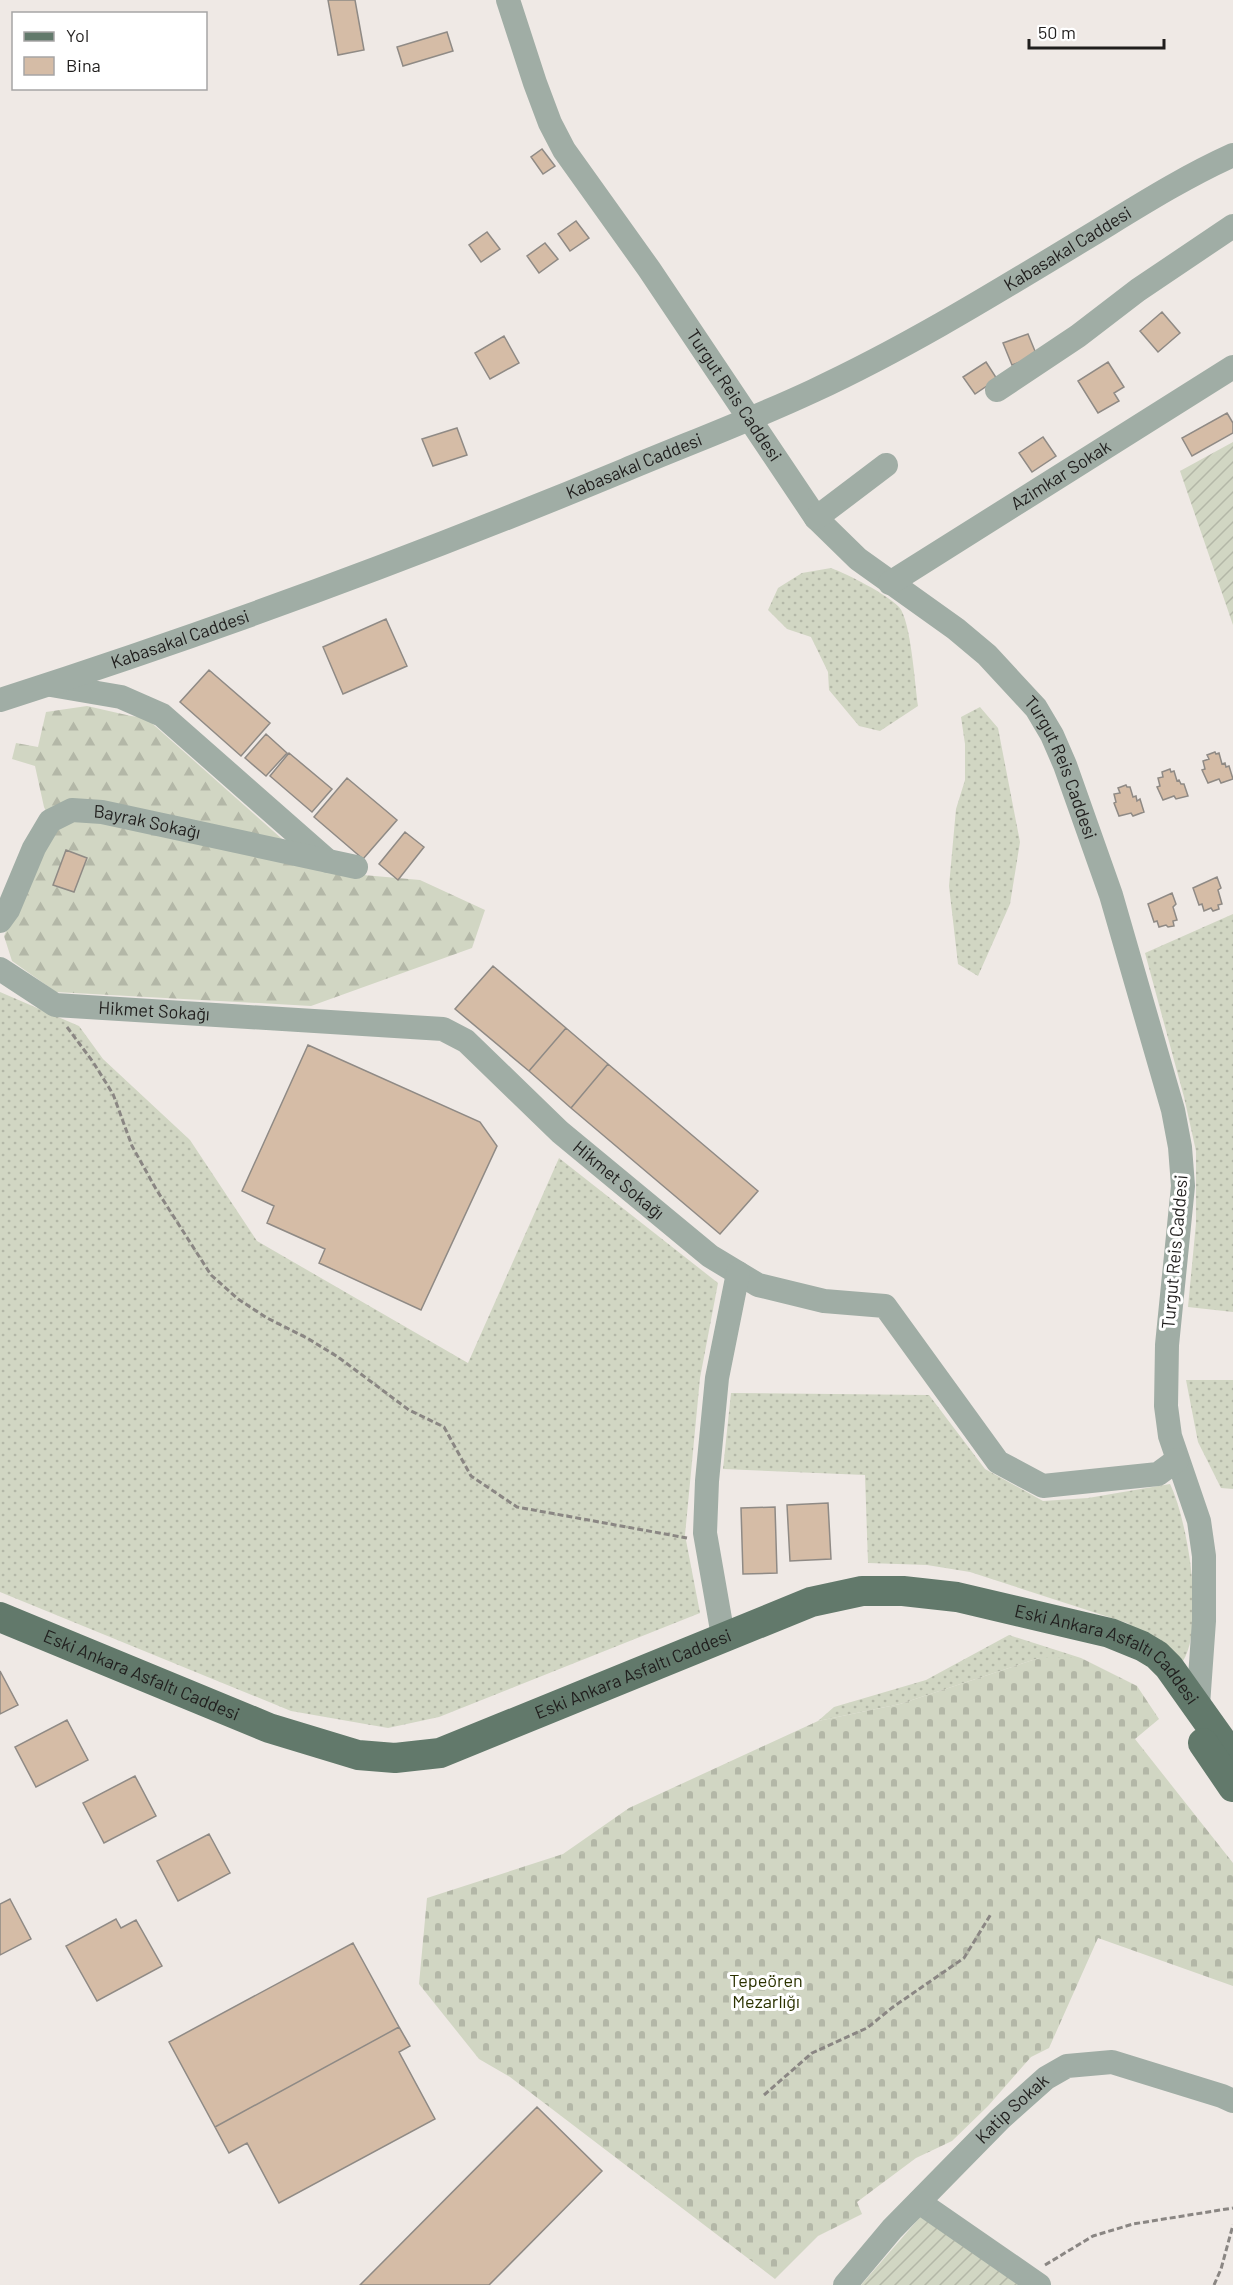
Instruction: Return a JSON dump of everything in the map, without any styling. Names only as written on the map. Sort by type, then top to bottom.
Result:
[{"type":"main road","name":"Eski Ankara Asfaltı Caddesi","points":[[0,1617],[269,1728],[358,1755],[395,1758],[440,1753],[811,1602],[862,1591],[903,1591],[957,1597],[1110,1633],[1142,1646],[1157,1655],[1169,1667],[1233,1757]]},
{"type":"main road","points":[[1012,1610],[1117,1653],[1138,1666],[1172,1699],[1233,1787]]},
{"type":"street","name":"Turgut Reis Caddesi","points":[[510,1],[535,83],[550,123],[564,150],[643,260],[816,518],[858,559],[957,629],[987,655],[1036,708],[1052,735],[1065,765],[1111,896],[1173,1110],[1180,1147],[1183,1186],[1181,1219],[1165,1378],[1170,1436],[1199,1521],[1204,1556],[1204,1622],[1198,1705]]},
{"type":"street","name":"Kabasakal Caddesi","points":[[0,700],[139,654],[380,568],[515,515],[811,392],[947,322],[1156,196],[1233,155]]},
{"type":"street","points":[[997,390],[1078,336],[1138,290],[1233,226]]},
{"type":"street","name":"Azimkar Sokak","points":[[890,583],[1233,367]]},
{"type":"street","points":[[816,518],[886,465]]},
{"type":"street","points":[[48,684],[121,697],[162,715],[328,861]]},
{"type":"street","name":"Bayrak Sokağı","points":[[0,921],[8,910],[34,848],[50,820],[72,810],[102,812],[356,867]]},
{"type":"street","name":"Hikmet Sokağı","points":[[0,969],[55,1005],[443,1029],[466,1041],[560,1132],[710,1256],[758,1285],[824,1301],[885,1306],[998,1462],[1043,1486],[1158,1474],[1177,1460]]},
{"type":"street","points":[[723,1636],[705,1533],[707,1481],[717,1378],[738,1273]]},
{"type":"street","name":"Katip Sokak","points":[[845,2285],[892,2229],[1000,2119],[1046,2078],[1067,2066],[1112,2062],[1233,2101]]},
{"type":"street","points":[[919,2202],[1032,2281]]},
{"type":"path","points":[[48,1000],[113,1094],[132,1146],[156,1189],[211,1275],[238,1299],[267,1318],[338,1357],[409,1410],[444,1426],[471,1476],[517,1507],[706,1541]]},
{"type":"path","points":[[764,2095],[812,2053],[867,2028],[893,2007],[964,1958],[991,1914]]},
{"type":"path","points":[[1032,2281],[1094,2236],[1133,2224],[1233,2208]]},
{"type":"path","points":[[1214,2285],[1221,2269],[1233,2225]]},
{"type":"green space","points":[[1233,442],[1233,625],[1180,471]]},
{"type":"green space","points":[[831,568],[866,585],[893,602],[899,607],[907,625],[918,706],[880,731],[859,726],[829,690],[828,672],[811,637],[787,629],[768,610],[778,588],[802,573]]},
{"type":"green space","points":[[87,706],[146,718],[318,871],[420,880],[485,910],[472,948],[311,1006],[56,992],[12,961],[4,936],[54,828],[44,807],[35,766],[12,759],[16,743],[38,747],[46,712]]},
{"type":"green space","points":[[980,707],[998,728],[1020,842],[1010,904],[978,976],[958,964],[949,886],[956,809],[965,780],[965,744],[961,717]]},
{"type":"green space","points":[[1233,914],[1233,1312],[1188,1307],[1196,1223],[1196,1151],[1184,1097],[1145,953]]},
{"type":"green space","points":[[0,992],[79,1026],[103,1059],[190,1140],[257,1241],[468,1363],[559,1158],[718,1283],[700,1378],[685,1535],[700,1613],[439,1717],[388,1728],[291,1711],[0,1592]]},
{"type":"green space","points":[[1186,1380],[1233,1380],[1233,1489],[1221,1488],[1198,1442]]},
{"type":"green space","points":[[731,1393],[929,1395],[985,1469],[1043,1501],[1088,1498],[1170,1484],[1183,1522],[1192,1573],[1193,1624],[1183,1661],[1127,1623],[970,1572],[927,1565],[868,1563],[865,1475],[723,1469]]},
{"type":"green space","points":[[1009,1635],[1081,1658],[1039,1658],[900,1704],[818,1721],[834,1707],[926,1680]]},
{"type":"green space","name":"Tepeören Mezarlığı","points":[[1039,1658],[1081,1658],[1137,1686],[1159,1719],[1135,1739],[1233,1863],[1233,1986],[1098,1938],[1049,2048],[1031,2057],[988,2106],[952,2141],[916,2158],[857,2202],[862,2214],[818,2236],[775,2279],[510,2077],[479,2059],[419,1984],[427,1898],[563,1854],[629,1808],[818,1721],[900,1704]]},
{"type":"green space","points":[[922,2215],[1021,2285],[861,2285]]},
{"type":"building","points":[[328,0],[355,0],[364,50],[338,55]]},
{"type":"building","points":[[447,32],[453,51],[403,66],[397,47]]},
{"type":"building","points":[[542,149],[555,166],[543,174],[531,157]]},
{"type":"building","points":[[576,221],[589,238],[570,251],[558,234]]},
{"type":"building","points":[[487,232],[500,249],[481,262],[469,245]]},
{"type":"building","points":[[545,243],[558,259],[539,273],[527,256]]},
{"type":"building","points":[[1162,312],[1180,333],[1158,352],[1140,331]]},
{"type":"building","points":[[1028,334],[1037,356],[1012,365],[1003,343]]},
{"type":"building","points":[[504,336],[519,363],[490,379],[475,353]]},
{"type":"building","points":[[986,362],[997,379],[975,394],[963,377]]},
{"type":"building","points":[[1108,362],[1124,387],[1114,393],[1119,401],[1098,413],[1078,381]]},
{"type":"building","points":[[1227,413],[1233,423],[1233,433],[1192,456],[1182,438]]},
{"type":"building","points":[[457,428],[467,455],[433,466],[422,439]]},
{"type":"building","points":[[1043,437],[1056,456],[1032,472],[1019,453]]},
{"type":"building","points":[[386,619],[407,666],[343,694],[323,647]]},
{"type":"building","points":[[209,670],[270,723],[241,756],[180,702]]},
{"type":"building","points":[[266,734],[287,753],[266,776],[245,758]]},
{"type":"building","points":[[289,753],[332,789],[312,812],[270,776]]},
{"type":"building","points":[[1219,753],[1222,764],[1229,766],[1233,779],[1221,783],[1219,779],[1208,783],[1202,770],[1205,769],[1203,761],[1209,759],[1207,755]]},
{"type":"building","points":[[1170,769],[1171,772],[1174,771],[1177,781],[1184,784],[1188,796],[1176,799],[1174,796],[1163,800],[1157,787],[1160,786],[1158,778],[1163,777],[1162,772]]},
{"type":"building","points":[[347,778],[397,820],[363,859],[314,817]]},
{"type":"building","points":[[1126,785],[1130,787],[1137,801],[1140,799],[1144,812],[1133,816],[1131,813],[1119,816],[1114,803],[1116,802],[1114,794],[1120,793],[1118,788]]},
{"type":"building","points":[[405,832],[424,847],[398,880],[379,864]]},
{"type":"building","points":[[66,850],[87,858],[74,892],[53,885]]},
{"type":"building","points":[[1217,877],[1221,888],[1218,890],[1222,904],[1218,905],[1219,909],[1213,911],[1211,908],[1204,911],[1202,904],[1199,905],[1193,888]]},
{"type":"building","points":[[1172,893],[1176,904],[1173,907],[1177,920],[1173,921],[1174,926],[1159,927],[1157,921],[1154,922],[1148,904]]},
{"type":"building","points":[[493,966],[566,1028],[529,1071],[455,1009]]},
{"type":"building","points":[[566,1028],[608,1064],[571,1108],[529,1071]]},
{"type":"building","points":[[308,1045],[480,1122],[497,1146],[421,1310],[319,1263],[325,1249],[267,1223],[274,1206],[242,1191]]},
{"type":"building","points":[[608,1064],[758,1191],[720,1234],[571,1108]]},
{"type":"building","points":[[828,1503],[831,1559],[790,1561],[787,1505]]},
{"type":"building","points":[[775,1507],[777,1573],[743,1574],[741,1508]]},
{"type":"building","points":[[0,1671],[18,1705],[0,1714]]},
{"type":"building","points":[[67,1720],[88,1760],[36,1787],[15,1747]]},
{"type":"building","points":[[135,1776],[156,1816],[104,1843],[83,1803]]},
{"type":"building","points":[[209,1834],[230,1873],[178,1901],[157,1861]]},
{"type":"building","points":[[10,1899],[31,1939],[0,1955],[0,1904]]},
{"type":"building","points":[[116,1919],[121,1928],[136,1920],[162,1966],[97,2001],[66,1946]]},
{"type":"building","points":[[353,1943],[399,2027],[215,2127],[169,2042]]},
{"type":"building","points":[[399,2027],[410,2046],[399,2052],[435,2119],[279,2203],[247,2143],[229,2153],[215,2127]]},
{"type":"building","points":[[537,2107],[602,2171],[489,2285],[360,2285]]}]
